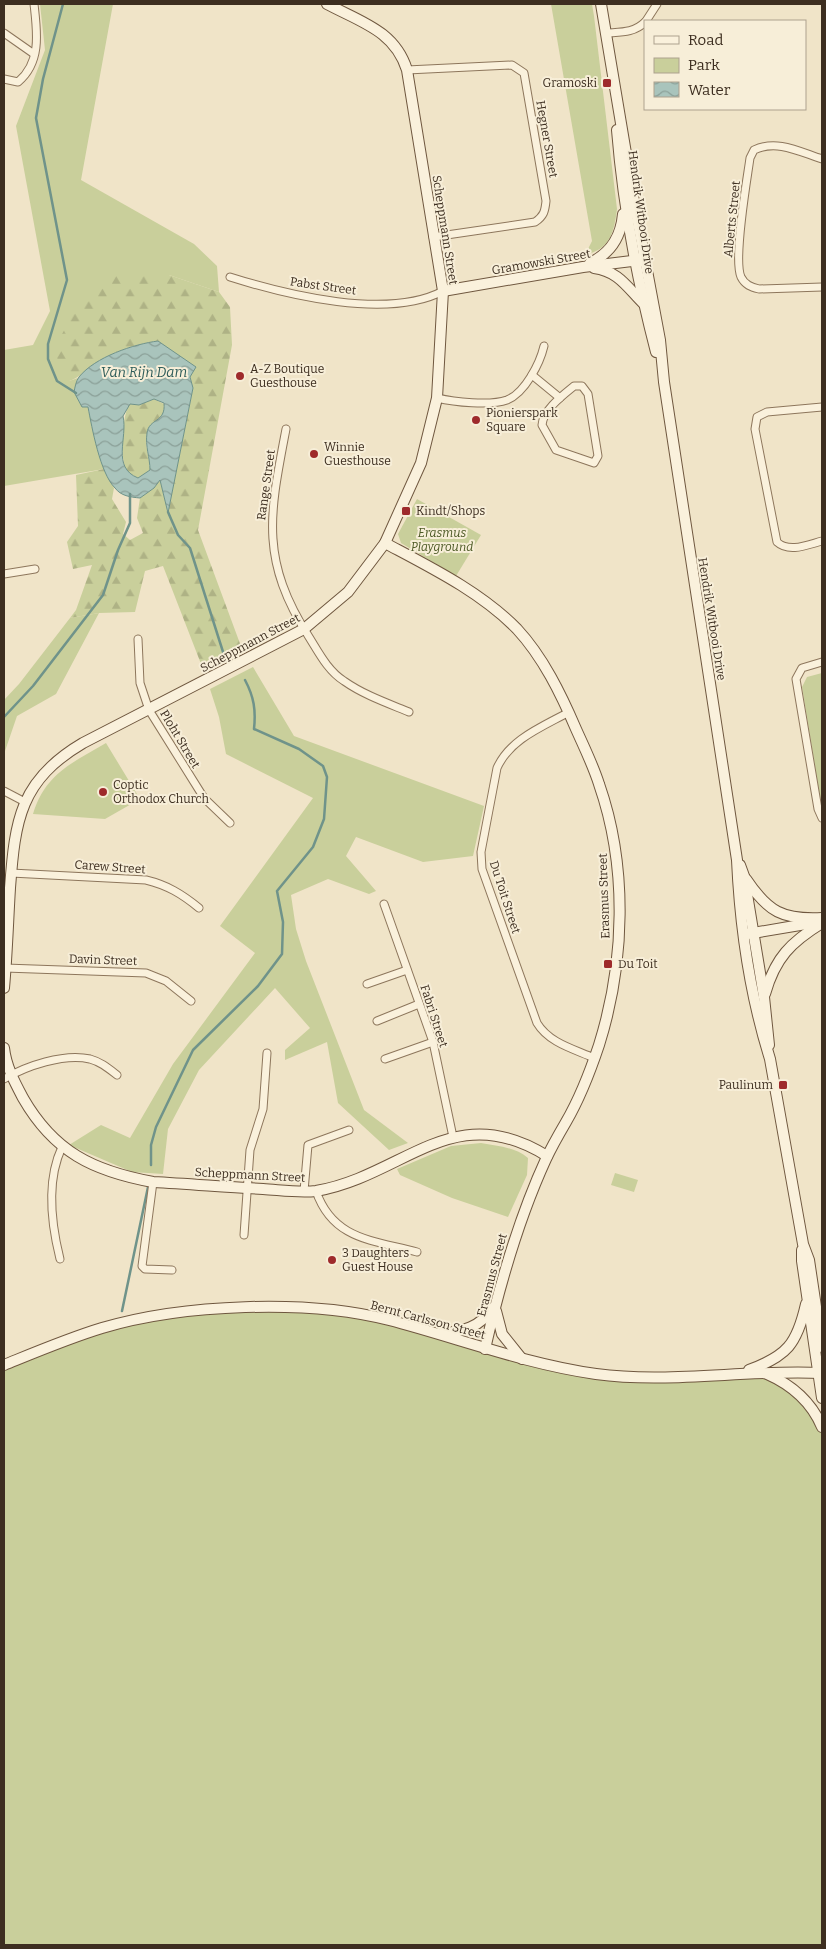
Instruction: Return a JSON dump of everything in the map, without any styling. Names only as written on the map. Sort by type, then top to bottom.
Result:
[{"type":"street","points":[[4,79],[18,82],[27,74],[38,43],[34,4]]},
{"type":"street","name":"Scheppmann Street","points":[[4,988],[13,840],[25,802],[44,772],[61,756],[304,629],[348,592],[384,543],[419,469],[437,398],[443,291],[407,70],[403,58],[391,39],[327,4]]},
{"type":"street","name":"Hendrik Witbooi Drive","points":[[601,4],[614,73],[644,304],[664,382]]},
{"type":"street","points":[[646,20],[657,4]]},
{"type":"street","points":[[607,33],[626,32],[638,28],[644,23]]},
{"type":"street","points":[[4,33],[34,54]]},
{"type":"street","name":"Hegner Street","points":[[407,70],[512,65],[521,69],[524,73],[546,201],[545,211],[541,218],[535,222],[433,236]]},
{"type":"street","name":"Hendrik Witbooi Drive","points":[[614,73],[624,201],[660,340],[664,382],[762,1032],[770,1059],[803,1244],[809,1260],[822,1347]]},
{"type":"street","name":"Alberts Street","points":[[822,159],[778,145],[769,145],[754,150],[750,158],[743,203],[738,264],[740,275],[750,287],[759,289],[822,287]]},
{"type":"street","points":[[583,267],[601,258],[616,241],[620,231],[624,201]]},
{"type":"street","name":"Gramowski Street","points":[[443,291],[583,267],[639,260]]},
{"type":"street","points":[[583,267],[612,272],[644,304]]},
{"type":"street","name":"Pabst Street","points":[[230,277],[278,290],[350,303],[391,302],[430,297],[443,291]]},
{"type":"street","points":[[437,398],[461,402],[507,400],[532,375],[541,359],[544,346]]},
{"type":"street","points":[[532,375],[560,398]]},
{"type":"street","points":[[574,386],[582,386],[586,390],[598,456],[594,463],[559,452],[552,445],[542,422],[560,398],[574,386]]},
{"type":"street","points":[[822,407],[767,412],[757,417],[754,429],[777,542],[783,547],[792,548],[822,541]]},
{"type":"street","name":"Range Street","points":[[286,429],[272,507],[272,545],[280,578],[304,629],[323,660],[343,681],[409,712]]},
{"type":"street","name":"Erasmus Street","points":[[384,543],[478,597],[517,629],[542,663],[569,712],[600,785],[616,856],[619,897],[618,948],[608,1010],[594,1058],[574,1106],[547,1156],[520,1219],[495,1306],[485,1349]]},
{"type":"street","points":[[4,574],[35,569]]},
{"type":"street","name":"Ploht Street","points":[[138,639],[140,683],[149,710],[204,798],[230,823]]},
{"type":"street","points":[[822,662],[802,668],[796,679],[818,809],[822,818]]},
{"type":"street","name":"Du Toit Street","points":[[569,712],[513,744],[501,759],[497,768],[480,860],[541,1030],[556,1041],[594,1058]]},
{"type":"street","points":[[4,791],[25,802]]},
{"type":"street","name":"Hendrik Witbooi Drive","points":[[736,860],[744,876],[748,934],[764,997],[769,1032],[770,1059]]},
{"type":"street","name":"Carew Street","points":[[11,873],[146,880],[163,884],[179,892],[200,908]]},
{"type":"street","points":[[744,876],[759,897],[775,912],[790,918],[822,921]]},
{"type":"street","name":"Fabri Street","points":[[384,904],[432,1042],[453,1137]]},
{"type":"street","points":[[748,934],[822,921]]},
{"type":"street","points":[[764,997],[773,970],[783,954],[794,942],[822,921]]},
{"type":"street","name":"Davin Street","points":[[5,968],[146,972],[166,981],[191,1001]]},
{"type":"street","points":[[367,984],[407,970]]},
{"type":"street","points":[[377,1021],[419,1004]]},
{"type":"street","points":[[385,1059],[432,1042]]},
{"type":"street","name":"Scheppmann Street","points":[[4,1048],[7,1077],[46,1132],[62,1147],[97,1167],[116,1175],[153,1182],[316,1191],[375,1171],[453,1137],[486,1134],[507,1137],[531,1146],[547,1156]]},
{"type":"street","points":[[244,1235],[251,1141],[263,1109],[267,1053]]},
{"type":"street","points":[[7,1077],[53,1062],[83,1058],[104,1064],[117,1075]]},
{"type":"street","points":[[304,1191],[308,1145],[349,1130]]},
{"type":"street","points":[[60,1258],[53,1226],[52,1180],[53,1168],[62,1147]]},
{"type":"street","points":[[153,1182],[142,1266],[145,1269],[172,1270]]},
{"type":"street","points":[[316,1191],[324,1209],[340,1228],[353,1235],[417,1252]]},
{"type":"street","name":"Hendrik Witbooi Drive","points":[[803,1244],[802,1261],[820,1373],[822,1398]]},
{"type":"street","points":[[741,1372],[778,1358],[785,1351],[800,1326],[807,1300]]},
{"type":"street","points":[[438,1335],[469,1330],[485,1319],[495,1306]]},
{"type":"street","points":[[495,1306],[502,1334],[522,1358]]},
{"type":"street","name":"Bernt Carlsson Street","points":[[4,1365],[102,1328],[148,1318],[252,1308],[308,1309],[387,1320],[485,1349],[595,1374],[627,1377],[741,1372],[820,1373]]},
{"type":"street","points":[[763,1373],[789,1386],[802,1396],[810,1405],[822,1427]]},
{"type":"green space","points":[[40,4],[113,4],[81,180],[194,244],[217,266],[219,292],[169,275],[69,381],[78,378],[74,392],[88,406],[104,469],[4,486],[4,350],[33,345],[50,311],[16,126],[45,50]]},
{"type":"green space","points":[[551,4],[592,4],[594,16],[617,209],[609,239],[600,249],[585,255],[592,241]]},
{"type":"green space","points":[[114,275],[169,275],[219,292],[230,307],[232,345],[198,530],[242,649],[203,669],[163,566],[145,571],[135,612],[99,613],[70,618],[76,610],[92,565],[73,569],[67,542],[78,526],[76,475],[104,469],[114,488],[112,499],[126,522],[123,534],[130,540],[143,533],[137,518],[140,498],[154,488],[160,480],[168,511],[193,388],[190,377],[158,341],[141,344],[115,353],[69,381],[57,358],[56,345],[78,305]]},
{"type":"green space","points":[[154,399],[164,404],[164,410],[161,417],[149,429],[147,434],[146,443],[150,470],[138,478],[128,472],[124,463],[125,416],[130,404],[139,405]]},
{"type":"green space","name":"Erasmus Playground","points":[[417,499],[481,535],[456,576],[401,543],[398,534]]},
{"type":"green space","points":[[99,613],[56,694],[17,716],[4,754],[4,700],[19,684],[70,618]]},
{"type":"green space","points":[[253,667],[294,736],[484,806],[473,856],[423,862],[356,837],[346,856],[376,891],[369,894],[328,879],[291,895],[296,929],[306,961],[364,1110],[408,1143],[389,1150],[338,1103],[327,1042],[285,1060],[285,1050],[310,1028],[275,988],[199,1070],[168,1129],[163,1174],[132,1172],[69,1145],[101,1125],[130,1138],[173,1064],[255,953],[220,926],[313,798],[226,754],[219,717],[210,689]]},
{"type":"green space","points":[[822,673],[822,810],[802,687],[807,677]]},
{"type":"green space","points":[[106,743],[140,799],[105,819],[33,814],[38,800],[52,779],[71,764]]},
{"type":"green space","points":[[481,1143],[512,1149],[528,1158],[527,1175],[508,1217],[452,1198],[400,1175],[397,1169],[451,1146]]},
{"type":"green space","points":[[615,1173],[638,1180],[634,1192],[611,1185]]},
{"type":"green space","points":[[252,1308],[347,1313],[595,1374],[763,1373],[789,1386],[822,1427],[822,1945],[4,1945],[4,1365],[148,1318]]},
{"type":"water","name":"Van Rijn Dam","points":[[158,341],[196,367],[190,377],[193,388],[168,513],[160,480],[154,488],[140,498],[129,497],[117,491],[105,472],[101,461],[88,407],[82,407],[74,392],[79,377],[95,363],[127,348]],"holes":[[[154,399],[164,403],[162,414],[148,428],[147,443],[150,470],[138,478],[125,467],[123,459],[123,416],[130,404],[139,405]]]},
{"type":"waterway","points":[[63,4],[43,79],[36,118],[67,280],[48,344],[48,359],[57,381],[76,393]]},
{"type":"waterway","points":[[4,717],[33,686],[103,595],[118,550],[130,523],[130,494]]},
{"type":"waterway","points":[[168,512],[178,535],[190,548],[224,655]]},
{"type":"waterway","points":[[151,1165],[151,1145],[156,1127],[193,1050],[258,986],[282,954],[283,922],[277,891],[313,847],[324,819],[327,777],[323,766],[299,749],[254,729],[254,704],[245,680]]},
{"type":"waterway","points":[[122,1311],[148,1187]]},
{"type":"place","name":"Gramoski","points":[[607,83]]},
{"type":"place","name":"A-Z Boutique Guesthouse","points":[[240,376]]},
{"type":"place","name":"Pionierspark Square","points":[[476,420]]},
{"type":"place","name":"Winnie Guesthouse","points":[[314,454]]},
{"type":"place","name":"Kindt/Shops","points":[[406,511]]},
{"type":"place","name":"Coptic Orthodox Church","points":[[103,792]]},
{"type":"place","name":"Du Toit","points":[[608,964]]},
{"type":"place","name":"Paulinum","points":[[783,1085]]},
{"type":"place","name":"3 Daughters Guest House","points":[[332,1260]]}]
